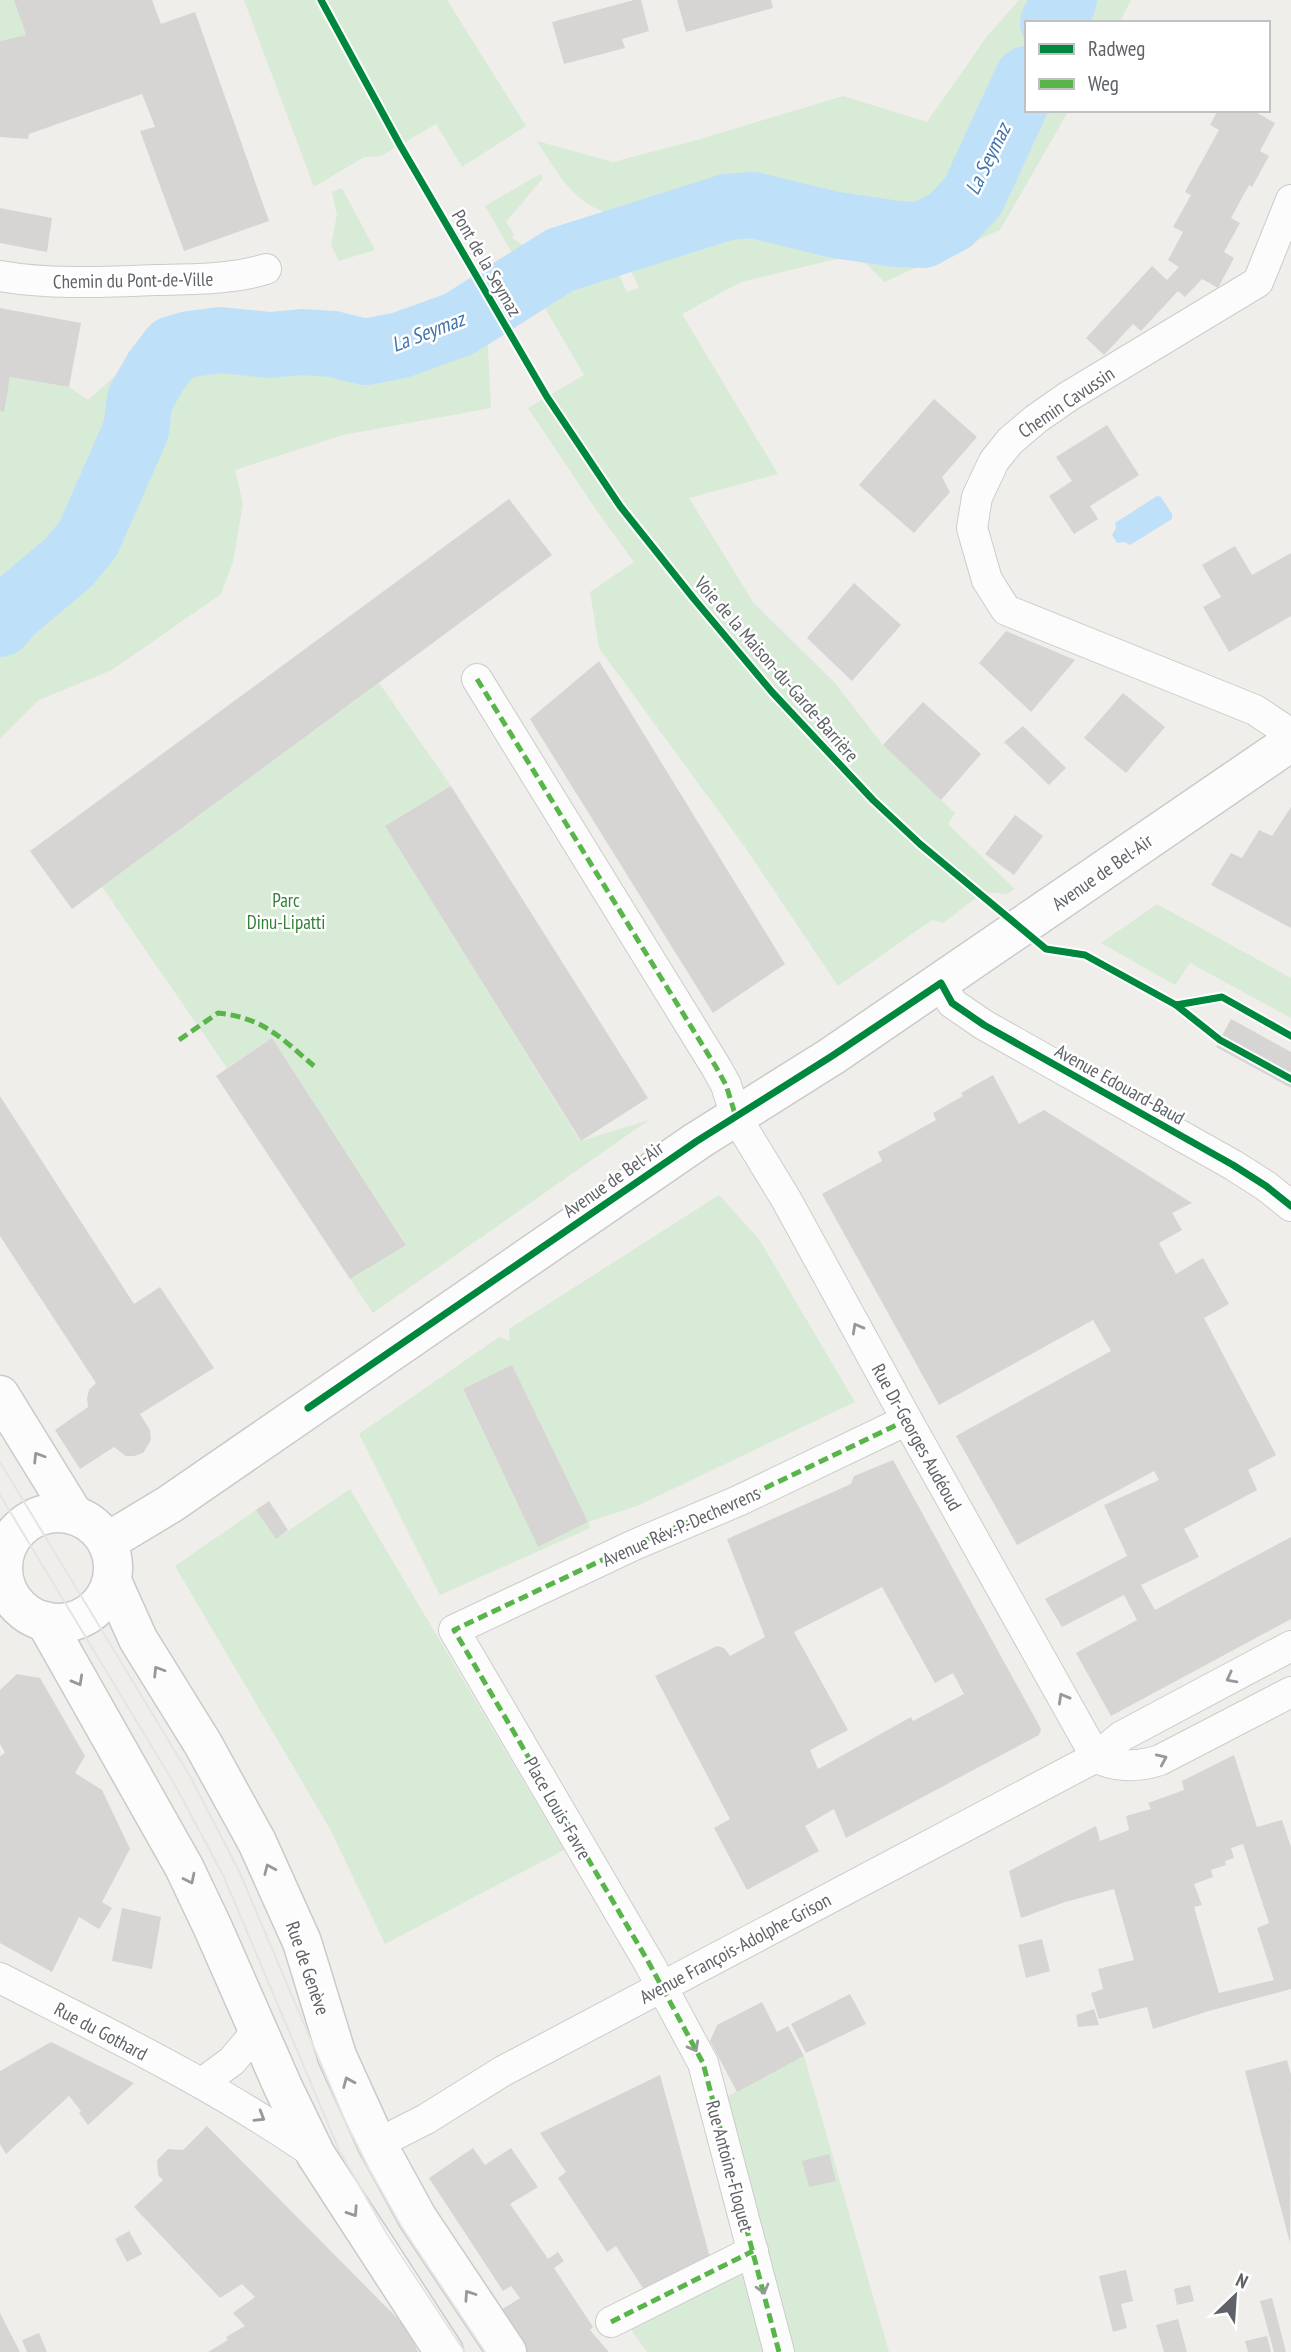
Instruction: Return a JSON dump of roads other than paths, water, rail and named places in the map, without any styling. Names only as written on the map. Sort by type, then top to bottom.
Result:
[{"type":"main road","name":"Avenue de Bel-Air","points":[[107,1542],[170,1504],[697,1140],[832,1056],[941,983],[1291,741]]},
{"type":"main road","points":[[0,1395],[74,1515]]},
{"type":"main road","points":[[107,1542],[90,1523],[74,1515],[42,1515],[27,1523],[10,1541],[2,1558],[7,1588],[17,1604],[31,1616],[45,1621],[66,1622],[90,1612],[106,1594],[111,1581]]},
{"type":"main road","name":"Rue de Genève","points":[[107,1542],[112,1557],[111,1581],[138,1639],[203,1744],[257,1842],[302,1942],[338,2056],[377,2144],[417,2217],[507,2352]]},
{"type":"main road","points":[[45,1621],[184,1867],[316,2155],[444,2352]]},
{"type":"street","name":"Chemin Cavussin","points":[[1291,200],[1258,282],[1069,396],[1027,426],[994,461],[976,497],[972,527],[987,580],[1006,610],[1255,710],[1291,734]]},
{"type":"street","name":"Chemin du Pont-de-Ville","points":[[0,276],[31,282],[129,281],[223,278],[266,269]]},
{"type":"street","points":[[477,679],[716,1067],[726,1085],[736,1117]]},
{"type":"street","name":"Avenue Edouard-Baud","points":[[941,983],[952,1003],[984,1025],[1233,1165],[1291,1206]]},
{"type":"street","name":"Rue Dr-Georges Audéoud","points":[[736,1117],[786,1199],[1096,1757]]},
{"type":"street","name":"Avenue Rév.-P.-Dechevrens","points":[[454,1630],[634,1545],[738,1501],[907,1420]]},
{"type":"street","name":"Place Louis-Favre","points":[[454,1630],[661,1987]]},
{"type":"street","name":"Avenue François-Adolphe-Grison","points":[[377,2144],[426,2119],[503,2071],[1096,1757],[1122,1736],[1291,1646]]},
{"type":"street","points":[[1096,1757],[1104,1762],[1131,1766],[1149,1765],[1291,1692]]},
{"type":"street","name":"Rue du Gothard","points":[[0,1978],[202,2083],[264,2119],[316,2155]]},
{"type":"street","name":"Rue Antoine-Floquet","points":[[661,1987],[703,2063],[779,2352]]},
{"type":"street","points":[[202,2083],[232,2061],[258,2030]]},
{"type":"street","points":[[611,2322],[753,2251]]},
{"type":"water","points":[[1157,496],[1161,497],[1172,514],[1172,519],[1130,545],[1125,542],[1117,543],[1112,535],[1116,528],[1115,523]]},
{"type":"waterway","name":"La Seymaz","points":[[1054,21],[1064,0]]},
{"type":"waterway","name":"La Seymaz","points":[[0,624],[11,611],[69,562],[88,539],[136,430],[140,399],[173,349],[221,340],[270,345],[302,342],[333,344],[365,352],[401,345],[459,324],[560,260],[727,207],[753,205],[836,225],[923,235],[951,220],[973,196],[1025,83]]},
{"type":"tram line","points":[[0,1462],[190,1776],[239,1871],[346,2123],[369,2169],[401,2226],[485,2352]]},
{"type":"tram line","points":[[0,1495],[175,1785],[224,1877],[339,2150],[387,2234],[465,2352]]},
{"type":"park label","name":"Parc Dinu-Lipatti","points":[[286,911]]}]
